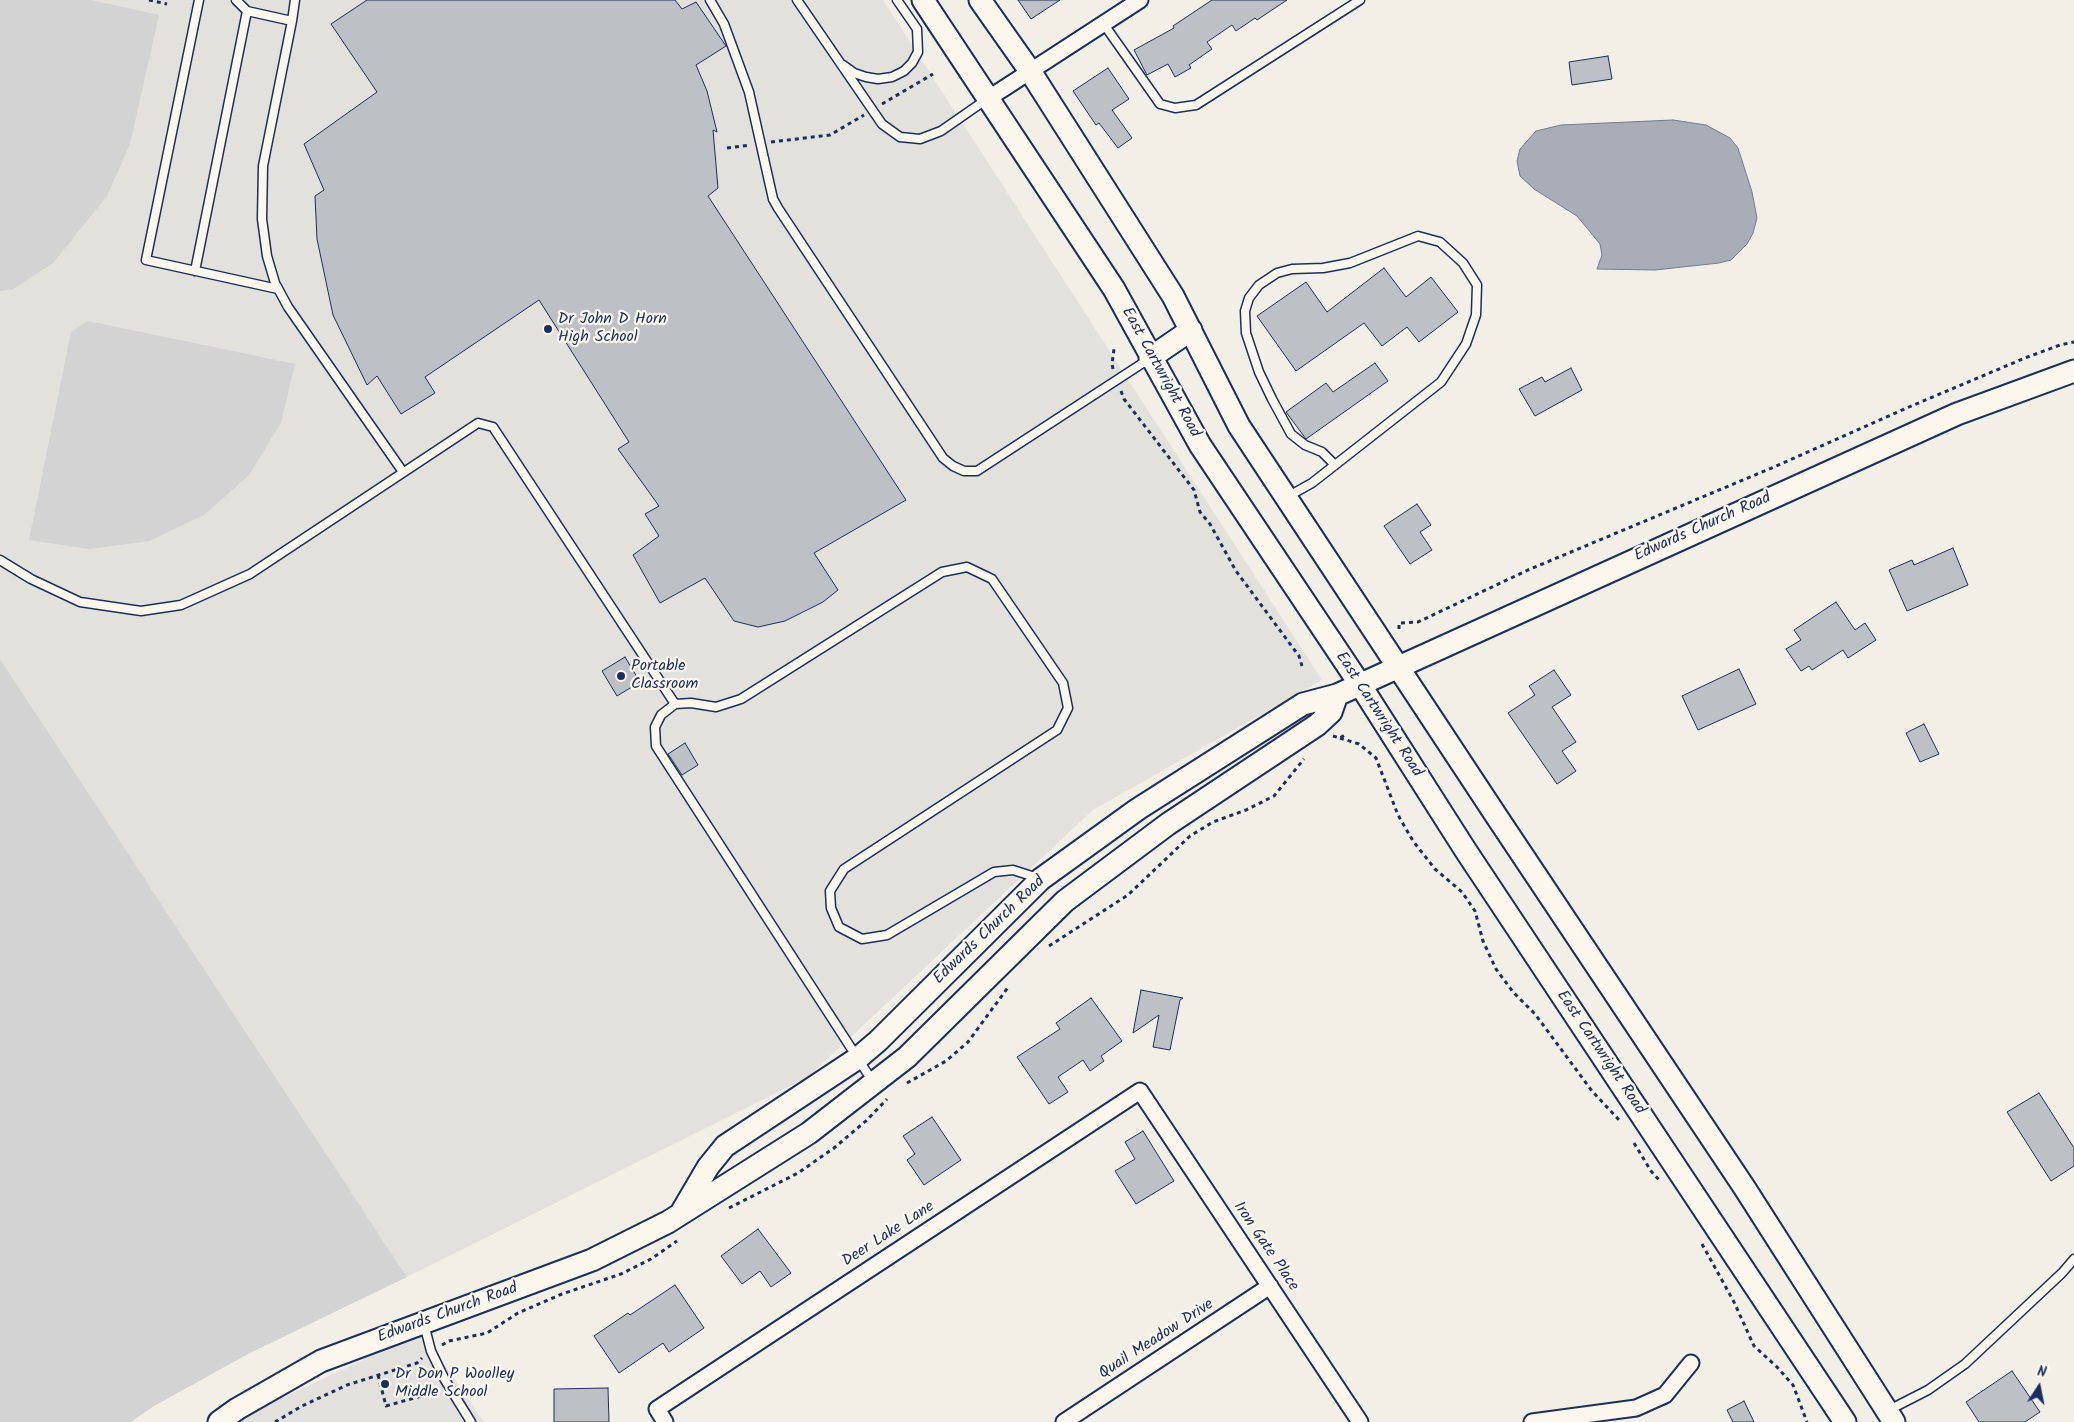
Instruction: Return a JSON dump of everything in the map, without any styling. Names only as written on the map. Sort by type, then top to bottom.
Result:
[{"type":"main road","name":"East Cartwright Road","points":[[923,0],[1114,289],[1150,358],[1200,445],[1359,683],[1466,851],[1845,1422]]},
{"type":"main road","points":[[980,0],[1030,71],[1173,296],[1239,426],[1744,1187],[1890,1417]]},
{"type":"main road","points":[[1150,358],[1191,330]]},
{"type":"main road","name":"Edwards Church Road","points":[[681,1213],[708,1167],[725,1146],[858,1058],[878,1041],[1041,879],[1138,810],[1303,704],[1337,695],[1359,683],[1957,414],[2074,371]]},
{"type":"main road","name":"Edwards Church Road","points":[[220,1422],[237,1409],[320,1361],[592,1260],[681,1213],[809,1133],[907,1057],[1065,901],[1168,824],[1317,725],[1331,712],[1337,695]]},
{"type":"street","points":[[989,98],[1140,0]]},
{"type":"street","name":"Iron Gate Place","points":[[1140,1091],[1360,1422]]},
{"type":"street","name":"Deer Lake Lane","points":[[661,1416],[1140,1091]]},
{"type":"street","name":"Quail Meadow Drive","points":[[1064,1422],[1270,1286]]},
{"type":"street","points":[[1532,1422],[1636,1408],[1665,1395],[1691,1363]]},
{"type":"lane","points":[[199,0],[146,260],[278,290]]},
{"type":"lane","points":[[236,0],[247,11],[292,21]]},
{"type":"lane","points":[[295,0],[263,166],[262,219],[267,256],[278,290],[288,307],[403,472]]},
{"type":"lane","points":[[710,0],[724,24],[749,92],[773,199],[943,458],[953,466],[964,471],[977,471],[1150,358]]},
{"type":"lane","points":[[797,0],[871,110],[882,124],[900,137],[920,138],[941,131],[989,98]]},
{"type":"lane","points":[[838,62],[854,73],[878,79],[892,77],[904,71],[912,63],[918,52],[917,29],[898,0]]},
{"type":"lane","points":[[1103,24],[1160,104],[1175,108],[1196,105],[1360,0]]},
{"type":"lane","points":[[194,271],[247,11]]},
{"type":"lane","points":[[1287,497],[1312,483],[1442,382],[1466,344],[1476,315],[1477,285],[1463,263],[1440,242],[1418,236],[1350,263],[1323,268],[1292,269],[1277,273],[1259,285],[1249,298],[1245,311],[1246,333],[1258,372],[1291,434],[1305,445],[1322,452],[1335,465]]},
{"type":"lane","points":[[0,560],[30,579],[80,602],[141,611],[182,605],[250,574],[478,422],[493,427],[674,704]]},
{"type":"lane","points":[[874,1082],[656,746],[655,727],[661,714],[674,704],[691,703],[716,707],[741,699],[942,572],[967,567],[992,579],[1063,683],[1068,708],[1056,730],[844,870],[830,890],[831,908],[839,927],[862,938],[887,935],[994,872],[1013,870],[1041,879]]},
{"type":"lane","points":[[1890,1417],[1965,1364],[2062,1273],[2074,1259]]},
{"type":"lane","points":[[423,1322],[431,1351],[450,1388],[471,1422]]},
{"type":"path","points":[[149,0],[167,4]]},
{"type":"path","points":[[727,148],[830,135],[933,74]]},
{"type":"path","points":[[1399,629],[1399,623],[1418,622],[1528,570],[1774,467],[1908,407],[2034,355],[2074,342]]},
{"type":"path","points":[[1114,349],[1112,364],[1116,381],[1124,399],[1194,490],[1200,512],[1210,524],[1236,571],[1299,656],[1302,666]]},
{"type":"path","points":[[1340,738],[1359,744],[1376,758],[1398,815],[1413,841],[1435,869],[1462,892],[1475,911],[1484,941],[1496,969],[1513,992],[1535,1014],[1592,1092],[1625,1126]]},
{"type":"path","points":[[1633,1141],[1651,1172],[1665,1186]]},
{"type":"path","points":[[1697,1237],[1734,1302],[1754,1346],[1793,1385],[1807,1422]]},
{"type":"path","points":[[378,1375],[386,1406],[450,1388]]},
{"type":"shaded area","name":"Dr John D Horn High School","points":[[0,0],[883,0],[1322,680],[1093,810],[808,1077],[407,1277],[0,659]]},
{"type":"shaded area","points":[[0,0],[91,0],[159,15],[130,144],[107,196],[53,263],[13,289],[0,291]]},
{"type":"shaded area","points":[[1673,120],[1706,125],[1730,138],[1738,148],[1752,192],[1757,218],[1753,233],[1747,244],[1731,260],[1719,263],[1655,270],[1597,269],[1602,255],[1600,244],[1577,216],[1534,189],[1520,176],[1517,161],[1520,149],[1536,131],[1561,125]]},
{"type":"shaded area","points":[[88,321],[295,364],[281,423],[249,475],[204,515],[149,541],[89,549],[29,540],[71,332]]},
{"type":"shaded area","points":[[0,659],[407,1277],[248,1354],[154,1406],[131,1422],[0,1422]]},
{"type":"shaded area","name":"Dr Don P Woolley Middle School","points":[[422,1332],[484,1422],[240,1422],[257,1410]]},
{"type":"building","points":[[367,0],[675,0],[682,9],[696,2],[726,46],[696,65],[707,91],[717,132],[713,130],[718,188],[708,196],[906,500],[814,553],[838,590],[823,602],[785,621],[758,627],[734,621],[705,578],[660,603],[633,555],[659,536],[645,514],[659,506],[618,449],[629,442],[539,300],[425,377],[435,393],[401,414],[377,376],[367,385],[333,315],[317,239],[315,196],[324,190],[304,144],[377,92],[331,24]]},
{"type":"building","points":[[1018,0],[1060,0],[1031,19]]},
{"type":"building","points":[[1212,0],[1287,0],[1257,20],[1255,18],[1236,31],[1232,25],[1207,42],[1212,49],[1189,65],[1191,68],[1175,77],[1168,64],[1147,75],[1134,50],[1174,28],[1173,26]]},
{"type":"building","points":[[1608,56],[1612,79],[1572,85],[1569,62]]},
{"type":"building","points":[[1108,68],[1129,99],[1112,110],[1132,138],[1118,148],[1099,123],[1096,125],[1073,91]]},
{"type":"building","points":[[1384,268],[1406,297],[1431,277],[1458,312],[1419,342],[1407,327],[1382,346],[1364,323],[1296,371],[1257,316],[1306,282],[1327,312]]},
{"type":"building","points":[[1375,363],[1388,381],[1306,439],[1286,412],[1326,383],[1333,392]]},
{"type":"building","points":[[1571,368],[1582,390],[1535,416],[1519,389],[1542,377],[1545,382]]},
{"type":"building","points":[[1417,504],[1431,525],[1420,532],[1432,550],[1410,564],[1384,526]]},
{"type":"building","points":[[1953,548],[1968,585],[1907,611],[1889,570],[1912,560],[1914,565]]},
{"type":"building","points":[[1836,602],[1855,630],[1865,623],[1876,640],[1848,658],[1843,650],[1812,670],[1809,666],[1801,671],[1786,649],[1801,640],[1794,630]]},
{"type":"building","name":"Portable Classroom","points":[[625,657],[640,682],[617,696],[602,671]]},
{"type":"building","points":[[1739,669],[1756,704],[1698,730],[1682,696]]},
{"type":"building","points":[[1554,670],[1571,695],[1552,707],[1576,742],[1562,751],[1576,771],[1557,784],[1508,713],[1535,695],[1529,686]]},
{"type":"building","points":[[1924,724],[1939,754],[1920,762],[1906,733]]},
{"type":"building","name":"Portable Classroom","points":[[685,743],[698,765],[682,775],[668,754]]},
{"type":"building","points":[[1141,990],[1183,998],[1180,1000],[1170,1050],[1153,1047],[1159,1015],[1133,1033]]},
{"type":"building","points":[[1091,998],[1122,1041],[1101,1056],[1104,1061],[1090,1071],[1083,1060],[1058,1077],[1068,1092],[1049,1104],[1017,1057],[1060,1029],[1056,1023]]},
{"type":"building","points":[[2039,1093],[2074,1148],[2074,1166],[2051,1181],[2007,1112]]},
{"type":"building","points":[[932,1117],[961,1160],[924,1185],[907,1160],[915,1154],[903,1136]]},
{"type":"building","points":[[1143,1131],[1174,1181],[1136,1204],[1115,1171],[1135,1159],[1125,1142]]},
{"type":"building","points":[[758,1229],[791,1273],[771,1287],[760,1271],[742,1284],[721,1256]]},
{"type":"building","points":[[675,1285],[704,1328],[669,1352],[663,1343],[619,1373],[594,1336]]},
{"type":"building","points":[[2012,1371],[2040,1412],[2025,1422],[1979,1422],[1966,1402]]},
{"type":"building","points":[[608,1388],[609,1422],[554,1422],[554,1389]]},
{"type":"building","points":[[1744,1401],[1754,1422],[1733,1422],[1727,1410]]},
{"type":"place","name":"Dr John D Horn High School","points":[[548,329]]},
{"type":"place","name":"Portable Classroom","points":[[621,676]]},
{"type":"place","name":"Dr Don P Woolley Middle School","points":[[385,1384]]}]
